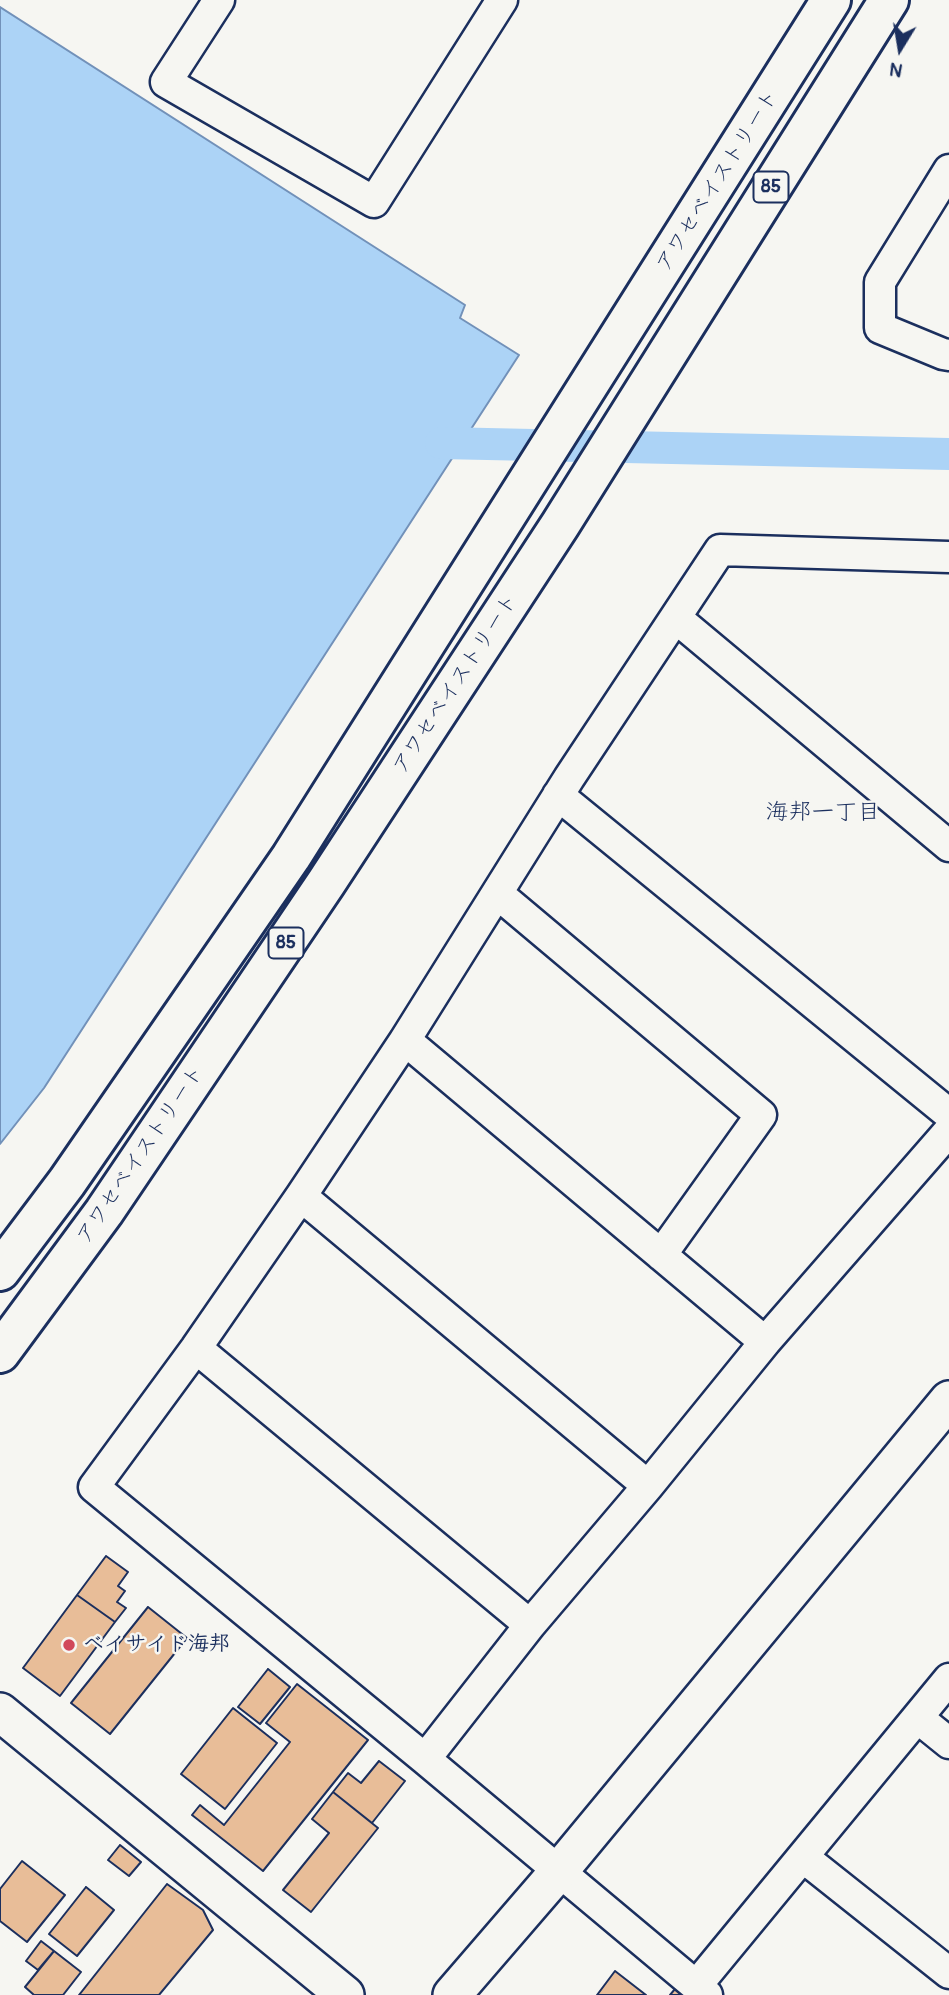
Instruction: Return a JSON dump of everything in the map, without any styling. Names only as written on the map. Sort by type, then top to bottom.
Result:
[{"type":"main road","name":"アワセベイストリート","points":[[0,1271],[67,1182],[291,857],[831,0]]},
{"type":"main road","name":"アワセベイストリート","points":[[0,1353],[120,1189],[334,871],[560,525],[889,0]]},
{"type":"street","points":[[219,0],[166,82],[374,202],[502,0]]},
{"type":"street","points":[[949,170],[880,282],[880,328],[949,355]]},
{"type":"street","points":[[942,562],[720,550],[558,795],[405,1040],[301,1196],[197,1348],[94,1487],[702,1990],[803,1857],[949,1679]]},
{"type":"street","points":[[676,618],[949,846]]},
{"type":"street","points":[[558,795],[949,1114]]},
{"type":"street","points":[[498,894],[761,1115],[661,1255]]},
{"type":"street","points":[[405,1040],[765,1342]]},
{"type":"street","points":[[425,1759],[530,1625],[765,1342],[949,1132]]},
{"type":"street","points":[[301,1196],[648,1486]]},
{"type":"street","points":[[197,1348],[530,1625]]},
{"type":"street","points":[[452,1995],[559,1871],[949,1401]]},
{"type":"street","points":[[0,1712],[345,1995]]},
{"type":"street","points":[[918,1718],[949,1744]]},
{"type":"street","points":[[803,1857],[949,1973]]},
{"type":"water","points":[[0,7],[465,305],[460,318],[519,355],[44,1088],[0,1144]]},
{"type":"building","points":[[106,1556],[128,1572],[118,1586],[125,1591],[117,1602],[126,1608],[115,1622],[77,1595]]},
{"type":"building","name":"ベイサイド海邦","points":[[77,1595],[115,1622],[60,1696],[23,1668]]},
{"type":"building","points":[[148,1607],[187,1638],[110,1734],[71,1703]]},
{"type":"building","points":[[268,1669],[290,1687],[260,1724],[238,1707]]},
{"type":"building","points":[[297,1684],[368,1740],[263,1871],[192,1815],[200,1805],[224,1825],[290,1742],[266,1723]]},
{"type":"building","points":[[233,1708],[277,1743],[225,1809],[181,1774]]},
{"type":"building","points":[[379,1761],[405,1781],[372,1823],[333,1792],[348,1773],[361,1783]]},
{"type":"building","points":[[333,1792],[378,1828],[311,1912],[283,1890],[329,1833],[312,1819]]},
{"type":"building","points":[[120,1845],[141,1862],[129,1876],[108,1860]]},
{"type":"building","points":[[22,1861],[65,1895],[27,1942],[0,1921],[0,1889]]},
{"type":"building","points":[[167,1884],[203,1910],[213,1930],[159,1995],[79,1995]]},
{"type":"building","points":[[86,1887],[114,1910],[77,1956],[49,1934]]},
{"type":"building","points":[[41,1941],[54,1951],[38,1970],[26,1961]]},
{"type":"building","points":[[54,1951],[81,1972],[63,1995],[34,1995],[25,1987]]},
{"type":"building","points":[[615,1971],[646,1995],[597,1995]]},
{"type":"building","points":[[680,1983],[695,1995],[670,1995]]},
{"type":"waterway","points":[[441,443],[949,454]]},
{"type":"place","name":"ベイサイド海邦","points":[[69,1645]]},
{"type":"district","name":"海邦一丁目","points":[[823,813]]}]
